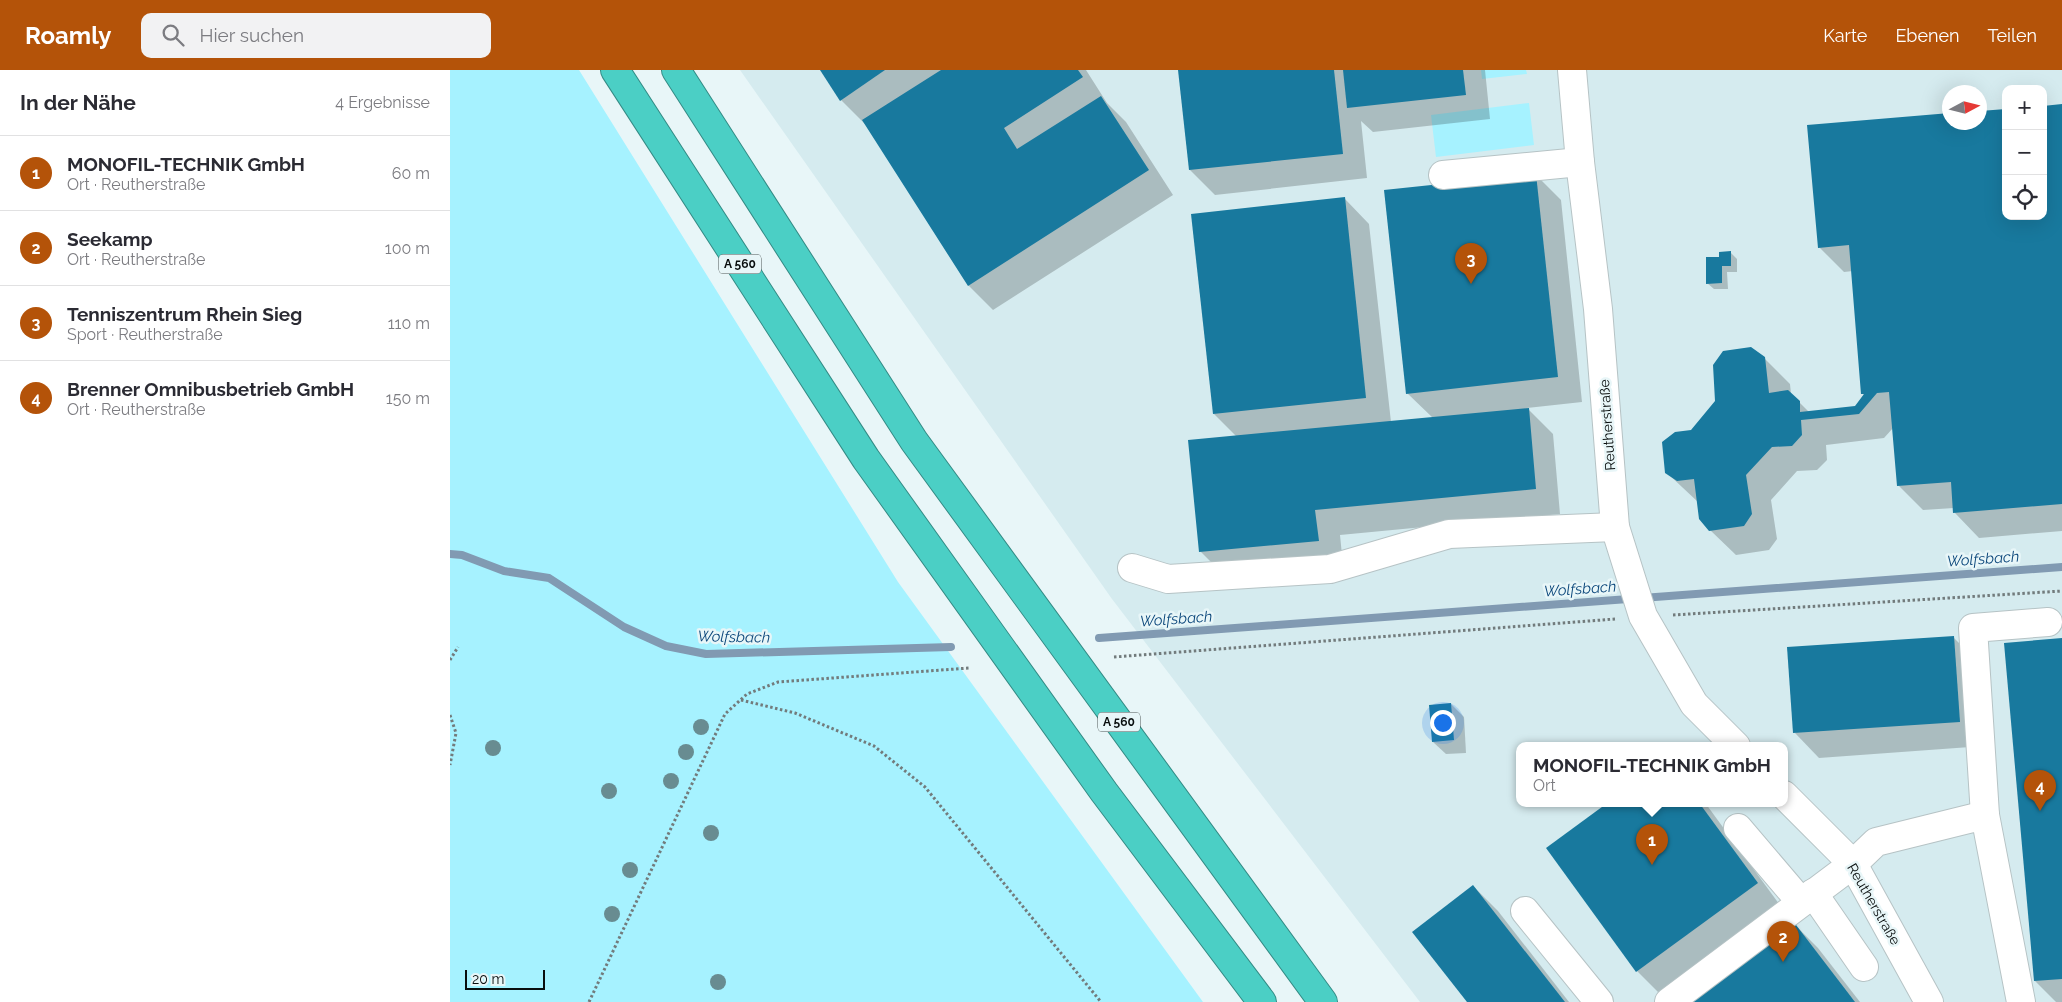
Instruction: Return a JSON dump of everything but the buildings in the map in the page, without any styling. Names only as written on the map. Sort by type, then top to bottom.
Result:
[{"type":"highway","name":"A 560","points":[[615,70],[866,459],[1104,792],[1262,1002]]},
{"type":"highway","name":"A 560","points":[[676,70],[914,441],[1323,1002]]},
{"type":"street","name":"Reutherstraße","points":[[1572,70],[1580,162],[1598,309],[1615,527],[1642,616],[1694,704],[1732,742]]},
{"type":"street","points":[[1443,175],[1580,162]]},
{"type":"street","points":[[1132,568],[1168,579],[1330,569],[1449,534],[1615,527]]},
{"type":"street","points":[[2021,1002],[1984,815],[1973,628],[2048,622]]},
{"type":"street","name":"Reutherstraße","points":[[1788,799],[1853,864],[1929,1002]]},
{"type":"street","points":[[1669,1002],[1853,864],[1876,842],[1984,815]]},
{"type":"street","points":[[1738,828],[1808,898],[1864,967]]},
{"type":"street","points":[[1525,911],[1599,1002]]},
{"type":"path","points":[[1114,657],[1642,616],[2062,591]]},
{"type":"path","points":[[450,660],[458,647]]},
{"type":"path","points":[[589,1002],[725,714],[740,700],[747,694],[778,682],[968,668]]},
{"type":"path","points":[[740,700],[795,713],[874,746],[926,787],[1101,1002]]},
{"type":"path","points":[[450,715],[456,733],[450,765]]},
{"type":"shaded area","points":[[450,70],[579,70],[898,582],[1203,1002],[450,1002]]},
{"type":"shaded area","points":[[740,70],[2062,70],[2062,1002],[1420,1002],[1112,599]]},
{"type":"shaded area","points":[[1481,70],[1526,70],[1527,74],[1482,79]]},
{"type":"shaded area","points":[[1529,103],[1534,145],[1436,157],[1431,115]]},
{"type":"waterway","name":"Wolfsbach","points":[[450,554],[462,555],[504,571],[549,578],[624,627],[666,646],[706,654],[951,647]]},
{"type":"waterway","name":"Wolfsbach","points":[[1099,638],[2062,567]]},
{"type":"place","name":"Tenniszentrum Rhein Sieg","points":[[1471,284]]},
{"type":"place","name":"Brenner Omnibusbetrieb GmbH","points":[[2040,811]]},
{"type":"place","name":"MONOFIL-TECHNIK GmbH","points":[[1652,865]]},
{"type":"place","name":"Seekamp","points":[[1783,962]]}]
